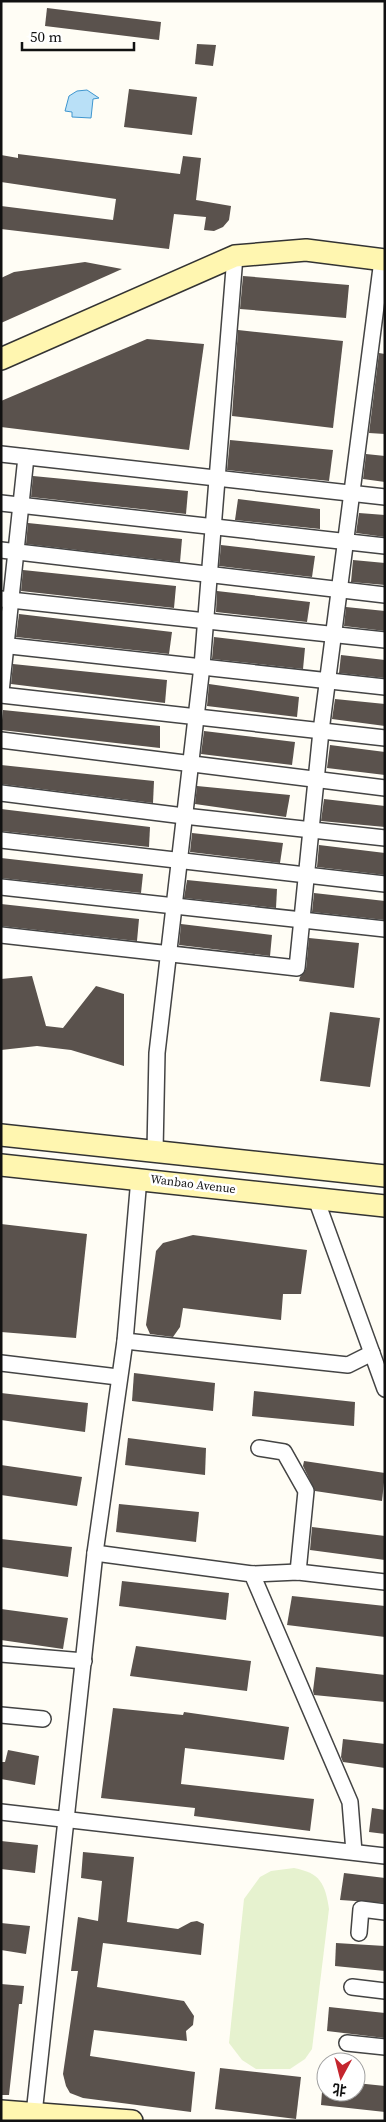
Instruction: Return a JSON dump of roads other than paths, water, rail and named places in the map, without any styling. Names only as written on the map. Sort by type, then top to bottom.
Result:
[{"type":"main road","points":[[1,359],[235,256],[306,250],[383,260]]},
{"type":"main road","points":[[1,1136],[385,1176]]},
{"type":"main road","name":"Wanbao Avenue","points":[[1,1164],[385,1206]]},
{"type":"main road","points":[[1,2111],[36,2117],[132,2121]]},
{"type":"street","points":[[154,1151],[157,1053],[202,666],[235,256]]},
{"type":"street","points":[[1,935],[297,968],[321,731],[350,493],[383,260]]},
{"type":"street","points":[[1,454],[385,497]]},
{"type":"street","points":[[26,457],[21,506],[9,550],[1,693],[385,738]]},
{"type":"street","points":[[1,503],[385,546]]},
{"type":"street","points":[[9,550],[385,595]]},
{"type":"street","points":[[6,599],[385,640]]},
{"type":"street","points":[[4,645],[385,687]]},
{"type":"street","points":[[1,740],[385,788]]},
{"type":"street","points":[[1,793],[311,831],[385,838]]},
{"type":"street","points":[[1,840],[385,884]]},
{"type":"street","points":[[1,887],[385,929]]},
{"type":"street","points":[[36,2117],[95,1553],[118,1377],[125,1341],[139,1178]]},
{"type":"street","points":[[316,1198],[385,1389]]},
{"type":"street","points":[[125,1341],[348,1365],[372,1353]]},
{"type":"street","points":[[1,1363],[118,1377]]},
{"type":"street","points":[[260,1448],[284,1452],[306,1492],[298,1572]]},
{"type":"street","points":[[95,1553],[252,1574],[298,1572],[385,1582]]},
{"type":"street","points":[[252,1574],[350,1802],[354,1852]]},
{"type":"street","points":[[1,1654],[84,1661]]},
{"type":"street","points":[[1,1715],[43,1719]]},
{"type":"street","points":[[1,1812],[385,1856]]},
{"type":"street","points":[[359,1933],[361,1909],[385,1912]]},
{"type":"street","points":[[352,1987],[385,1991]]},
{"type":"street","points":[[347,2043],[385,2047]]},
{"type":"water","points":[[87,90],[99,98],[93,99],[91,118],[72,117],[72,112],[65,111],[69,96],[77,91]]}]
